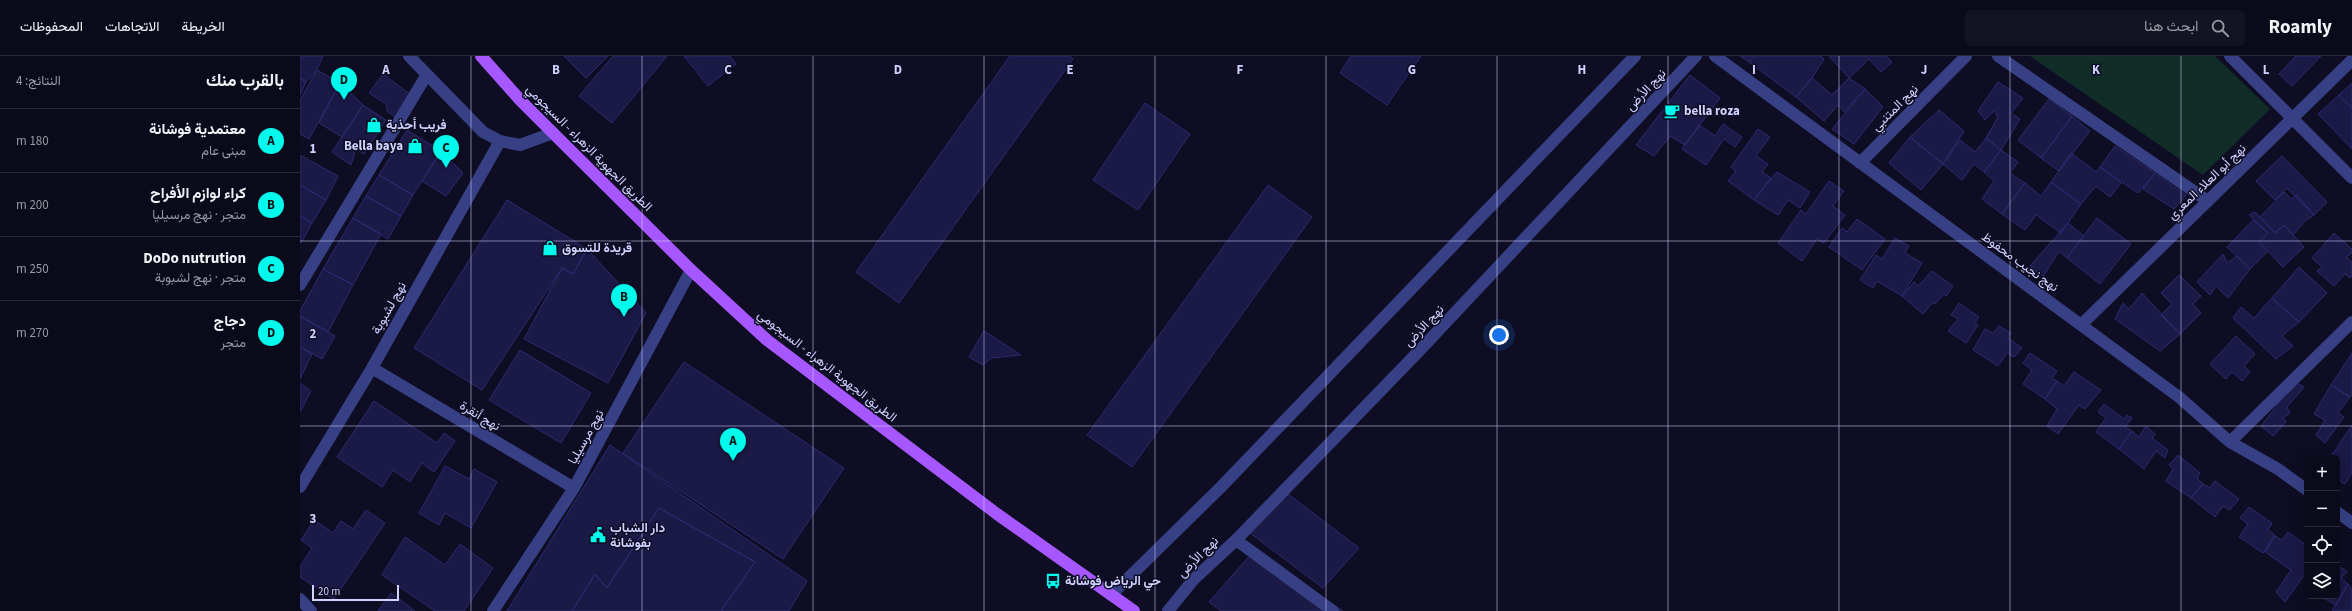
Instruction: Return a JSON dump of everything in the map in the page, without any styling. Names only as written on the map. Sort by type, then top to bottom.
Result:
[{"type":"main road","name":"الطريق الجهوية الزهراء - السيجومي","points":[[481,56],[521,101],[553,133],[691,270],[767,340],[997,514],[1134,611]]},
{"type":"street","points":[[409,56],[426,76],[483,132],[500,141],[520,145],[553,133]]},
{"type":"street","points":[[1111,595],[1221,486],[1635,56]]},
{"type":"street","name":"نهج الأرض","points":[[1168,611],[1194,579],[1236,540],[1420,350],[1696,56]]},
{"type":"street","name":"نهج نجيب محفوظ","points":[[1715,56],[2179,397],[2230,442],[2278,469],[2304,488]]},
{"type":"street","name":"نهج المتنبي","points":[[1860,162],[1966,56]]},
{"type":"street","points":[[1998,56],[2208,201]]},
{"type":"street","points":[[2230,56],[2352,178]]},
{"type":"street","name":"نهج أبو العلاء المعري","points":[[2081,325],[2352,60]]},
{"type":"street","points":[[300,285],[426,76]]},
{"type":"street","name":"نهج لشبوبة","points":[[300,487],[372,368],[500,141]]},
{"type":"street","name":"نهج مرسيليا","points":[[493,611],[574,488],[691,270]]},
{"type":"street","points":[[2230,442],[2352,322]]},
{"type":"street","name":"نهج أنقرة","points":[[372,368],[574,488]]},
{"type":"street","points":[[2340,514],[2352,523]]},
{"type":"street","points":[[1236,540],[1333,611]]},
{"type":"street","points":[[300,599],[311,611]]},
{"type":"green space","points":[[2030,56],[2215,56],[2270,109],[2203,175]]},
{"type":"building","points":[[300,56],[323,56],[317,70],[306,82],[300,78]]},
{"type":"building","points":[[564,56],[608,56],[586,78]]},
{"type":"building","points":[[613,56],[667,56],[612,123],[579,96]]},
{"type":"building","points":[[684,56],[730,56],[736,64],[708,86]]},
{"type":"building","points":[[1010,56],[1070,56],[1073,59],[899,303],[856,272]]},
{"type":"building","points":[[1351,56],[1421,56],[1387,105],[1340,73]]},
{"type":"building","points":[[1740,56],[1755,56],[1749,62]]},
{"type":"building","points":[[1755,56],[1821,56],[1824,59],[1812,78],[1796,97],[1749,62]]},
{"type":"building","points":[[1829,56],[1886,56],[1892,62],[1881,72],[1869,59],[1849,78]]},
{"type":"building","points":[[2296,56],[2321,56],[2292,86],[2279,74]]},
{"type":"building","points":[[317,70],[340,83],[309,139],[300,134],[300,100]]},
{"type":"building","points":[[383,74],[411,95],[395,117],[387,111],[387,105],[369,93]]},
{"type":"building","points":[[1690,75],[1720,98],[1685,145],[1670,136],[1654,156],[1636,145]]},
{"type":"building","points":[[300,78],[306,82],[300,95]]},
{"type":"building","points":[[1812,78],[1832,95],[1849,78],[1865,89],[1844,112],[1838,105],[1824,121],[1796,97]]},
{"type":"building","points":[[1998,82],[2023,98],[2011,113],[2020,119],[2001,150],[1986,138],[1998,117],[1994,111],[1985,120],[1978,111]]},
{"type":"building","points":[[340,83],[363,105],[342,137],[319,123]]},
{"type":"building","points":[[2352,83],[2352,108],[2339,95]]},
{"type":"building","points":[[1865,89],[1883,107],[1854,144],[1832,129]]},
{"type":"building","points":[[2339,95],[2352,108],[2352,149],[2318,114]]},
{"type":"building","points":[[2049,99],[2072,116],[2041,158],[2018,140]]},
{"type":"building","points":[[1145,103],[1190,134],[1138,210],[1093,180]]},
{"type":"building","points":[[363,105],[386,120],[364,154],[356,149],[351,165],[332,152]]},
{"type":"building","points":[[1939,110],[1964,131],[1943,164],[1910,137]]},
{"type":"building","points":[[2072,116],[2090,131],[2059,171],[2041,158]]},
{"type":"building","points":[[1723,124],[1742,137],[1735,147],[1724,139],[1706,165],[1682,149],[1699,125],[1715,136]]},
{"type":"building","points":[[1758,129],[1770,137],[1756,156],[1768,164],[1762,172],[1771,178],[1754,200],[1728,181],[1736,171],[1731,167]]},
{"type":"building","points":[[407,130],[441,151],[413,195],[379,175]]},
{"type":"building","points":[[1910,137],[1943,164],[1921,190],[1889,163]]},
{"type":"building","points":[[1986,138],[2001,150],[1984,172],[1974,164],[1962,180],[1943,164],[1960,140],[1975,152]]},
{"type":"building","points":[[2115,146],[2155,173],[2138,193],[2100,167]]},
{"type":"building","points":[[2001,150],[2018,162],[2010,173],[2025,183],[2002,214],[1982,199],[1994,181],[1984,172]]},
{"type":"building","points":[[441,151],[463,173],[446,196],[422,181]]},
{"type":"building","points":[[2071,153],[2096,172],[2100,167],[2121,183],[2110,197],[2096,186],[2081,204],[2051,182]]},
{"type":"building","points":[[300,155],[338,176],[326,200],[300,185]]},
{"type":"building","points":[[2282,156],[2327,202],[2314,215],[2287,188],[2275,200],[2256,181]]},
{"type":"building","points":[[1777,172],[1810,192],[1800,208],[1788,200],[1778,215],[1754,200]]},
{"type":"building","points":[[2155,173],[2186,195],[2174,209],[2143,189]]},
{"type":"building","points":[[379,175],[413,195],[401,216],[366,196]]},
{"type":"building","points":[[1829,181],[1844,191],[1833,206],[1845,215],[1824,243],[1817,239],[1802,261],[1778,243],[1801,210],[1806,214]]},
{"type":"building","points":[[2051,182],[2081,204],[2061,233],[2036,215],[2025,230],[2002,214],[2025,183],[2041,196]]},
{"type":"building","points":[[300,185],[326,200],[312,223],[300,216]]},
{"type":"building","points":[[1268,185],[1312,217],[1132,467],[1087,435]]},
{"type":"building","points":[[2284,192],[2291,199],[2297,195],[2314,215],[2305,221],[2293,235],[2284,225],[2275,233],[2260,217]]},
{"type":"building","points":[[366,196],[401,216],[388,239],[353,218]]},
{"type":"building","points":[[507,200],[587,249],[573,274],[562,268],[482,390],[414,348]]},
{"type":"building","points":[[2255,212],[2275,233],[2284,225],[2304,247],[2283,267],[2259,242],[2268,233],[2249,215]]},
{"type":"building","points":[[300,216],[312,223],[301,243],[300,243]]},
{"type":"building","points":[[353,218],[381,234],[353,285],[323,269]]},
{"type":"building","points":[[2097,218],[2131,244],[2100,284],[2067,258]]},
{"type":"building","points":[[1857,219],[1885,239],[1862,270],[1829,247],[1842,228],[1847,232]]},
{"type":"building","points":[[2253,220],[2268,233],[2259,242],[2268,251],[2250,269],[2227,247]]},
{"type":"building","points":[[2068,223],[2084,236],[2067,258],[2059,251],[2043,277],[2030,266]]},
{"type":"building","points":[[2334,233],[2352,249],[2352,253],[2346,257],[2352,262],[2352,276],[2350,278],[2345,274],[2334,286],[2317,271],[2322,267],[2312,258]]},
{"type":"building","points":[[1895,238],[1909,246],[1905,253],[1922,263],[1902,296],[1877,281],[1873,288],[1860,280],[1876,255],[1882,259]]},
{"type":"building","points":[[587,249],[646,313],[608,383],[524,339],[562,268],[573,274]]},
{"type":"building","points":[[2223,254],[2227,263],[2237,256],[2250,269],[2228,298],[2216,286],[2210,295],[2197,282]]},
{"type":"building","points":[[2299,267],[2327,293],[2299,322],[2272,298]]},
{"type":"building","points":[[323,269],[353,285],[328,332],[300,316],[300,311]]},
{"type":"building","points":[[1932,271],[1953,286],[1946,296],[1944,294],[1935,304],[1933,302],[1923,314],[1902,296],[1914,282],[1918,286]]},
{"type":"building","points":[[2179,275],[2201,296],[2193,304],[2201,313],[2180,334],[2161,315],[2172,304],[2161,293]]},
{"type":"building","points":[[2142,293],[2180,334],[2160,351],[2115,319],[2123,303],[2129,309]]},
{"type":"building","points":[[2272,298],[2299,322],[2282,336],[2293,346],[2276,359],[2233,318],[2241,307],[2254,318]]},
{"type":"building","points":[[1959,303],[1979,317],[1975,323],[1978,325],[1966,343],[1948,331],[1958,319],[1951,315]]},
{"type":"building","points":[[300,316],[335,336],[322,359],[300,347]]},
{"type":"building","points":[[1999,326],[2011,333],[2008,338],[2022,348],[2014,357],[2007,353],[1998,366],[1973,350],[1985,329],[1993,333]]},
{"type":"building","points":[[984,331],[1021,355],[991,358],[983,365],[969,357]]},
{"type":"building","points":[[2236,336],[2255,354],[2244,366],[2250,372],[2242,381],[2232,372],[2226,379],[2210,364]]},
{"type":"building","points":[[300,347],[312,354],[300,379]]},
{"type":"building","points":[[520,350],[591,393],[561,443],[489,400]]},
{"type":"building","points":[[2030,353],[2057,371],[2052,378],[2057,381],[2045,399],[2023,384],[2032,370],[2023,363]]},
{"type":"building","points":[[2352,353],[2352,394],[2350,397],[2331,385]]},
{"type":"building","points":[[684,362],[844,468],[783,559],[623,453]]},
{"type":"building","points":[[2074,372],[2101,390],[2085,409],[2079,405],[2058,434],[2047,426],[2057,409],[2045,399],[2057,381],[2064,386]]},
{"type":"building","points":[[2295,382],[2304,387],[2287,407],[2290,413],[2283,418],[2286,422],[2273,436],[2261,426]]},
{"type":"building","points":[[300,383],[311,391],[300,412]]},
{"type":"building","points":[[2331,385],[2350,397],[2338,413],[2344,417],[2325,443],[2316,435],[2325,420],[2314,414]]},
{"type":"building","points":[[374,401],[437,443],[444,433],[455,441],[434,472],[422,463],[410,482],[393,470],[382,487],[337,457]]},
{"type":"building","points":[[2104,404],[2124,419],[2127,415],[2132,418],[2125,427],[2132,431],[2119,449],[2096,432],[2106,418],[2098,412]]},
{"type":"building","points":[[2352,425],[2352,473],[2345,484],[2340,481],[2340,455],[2332,455]]},
{"type":"building","points":[[2146,426],[2155,434],[2152,438],[2168,450],[2165,458],[2156,451],[2144,469],[2119,449],[2132,431],[2139,437]]},
{"type":"building","name":"دار الشباب بفوشانة","points":[[610,445],[807,581],[789,611],[721,611],[755,562],[659,508],[607,588],[595,574],[572,611],[507,611]]},
{"type":"building","points":[[2178,455],[2200,473],[2197,478],[2203,484],[2191,498],[2166,481],[2173,469],[2169,465]]},
{"type":"building","points":[[445,466],[469,479],[474,469],[497,482],[471,528],[445,513],[439,525],[419,513]]},
{"type":"building","points":[[2215,481],[2239,499],[2230,510],[2223,506],[2215,517],[2191,498],[2203,484],[2210,488]]},
{"type":"building","points":[[1288,494],[1359,548],[1323,588],[1250,533]]},
{"type":"building","points":[[2249,507],[2272,523],[2268,530],[2275,535],[2263,553],[2239,537],[2248,524],[2240,518]]},
{"type":"building","points":[[659,508],[755,562],[721,611],[572,611],[595,574],[607,588]]},
{"type":"building","points":[[366,510],[385,523],[334,599],[300,577],[300,567],[312,548],[301,540],[314,520],[333,533],[341,521],[353,529]]},
{"type":"building","points":[[2288,532],[2304,544],[2304,575],[2285,602],[2276,592],[2291,570],[2265,552],[2275,536],[2282,540]]},
{"type":"building","points":[[405,537],[445,565],[460,544],[493,568],[464,611],[435,611],[382,575]]},
{"type":"building","points":[[1253,552],[1343,611],[1221,611],[1209,602]]},
{"type":"building","points":[[2340,567],[2347,572],[2341,578],[2348,584],[2340,598]]},
{"type":"building","points":[[2348,584],[2352,589],[2352,611],[2332,611]]},
{"type":"building","points":[[391,593],[415,611],[378,611]]},
{"type":"building","points":[[2325,599],[2339,599],[2336,605]]},
{"type":"place","name":"دجاج","points":[[344,100]]},
{"type":"place","name":"bella roza","points":[[1672,111]]},
{"type":"place","name":"فريب أحذية","points":[[374,125]]},
{"type":"place","name":"Bella baya","points":[[415,146]]},
{"type":"place","name":"DoDo nutrution","points":[[446,168]]},
{"type":"place","name":"قريدة للتسوق","points":[[550,248]]},
{"type":"place","name":"كراء لوازم الأفراح","points":[[624,317]]},
{"type":"place","name":"معتمدية فوشانة","points":[[733,461]]},
{"type":"place","name":"دار الشباب بفوشانة","points":[[598,535]]},
{"type":"place","name":"حي الرياض فوشانة","points":[[1053,581]]}]
